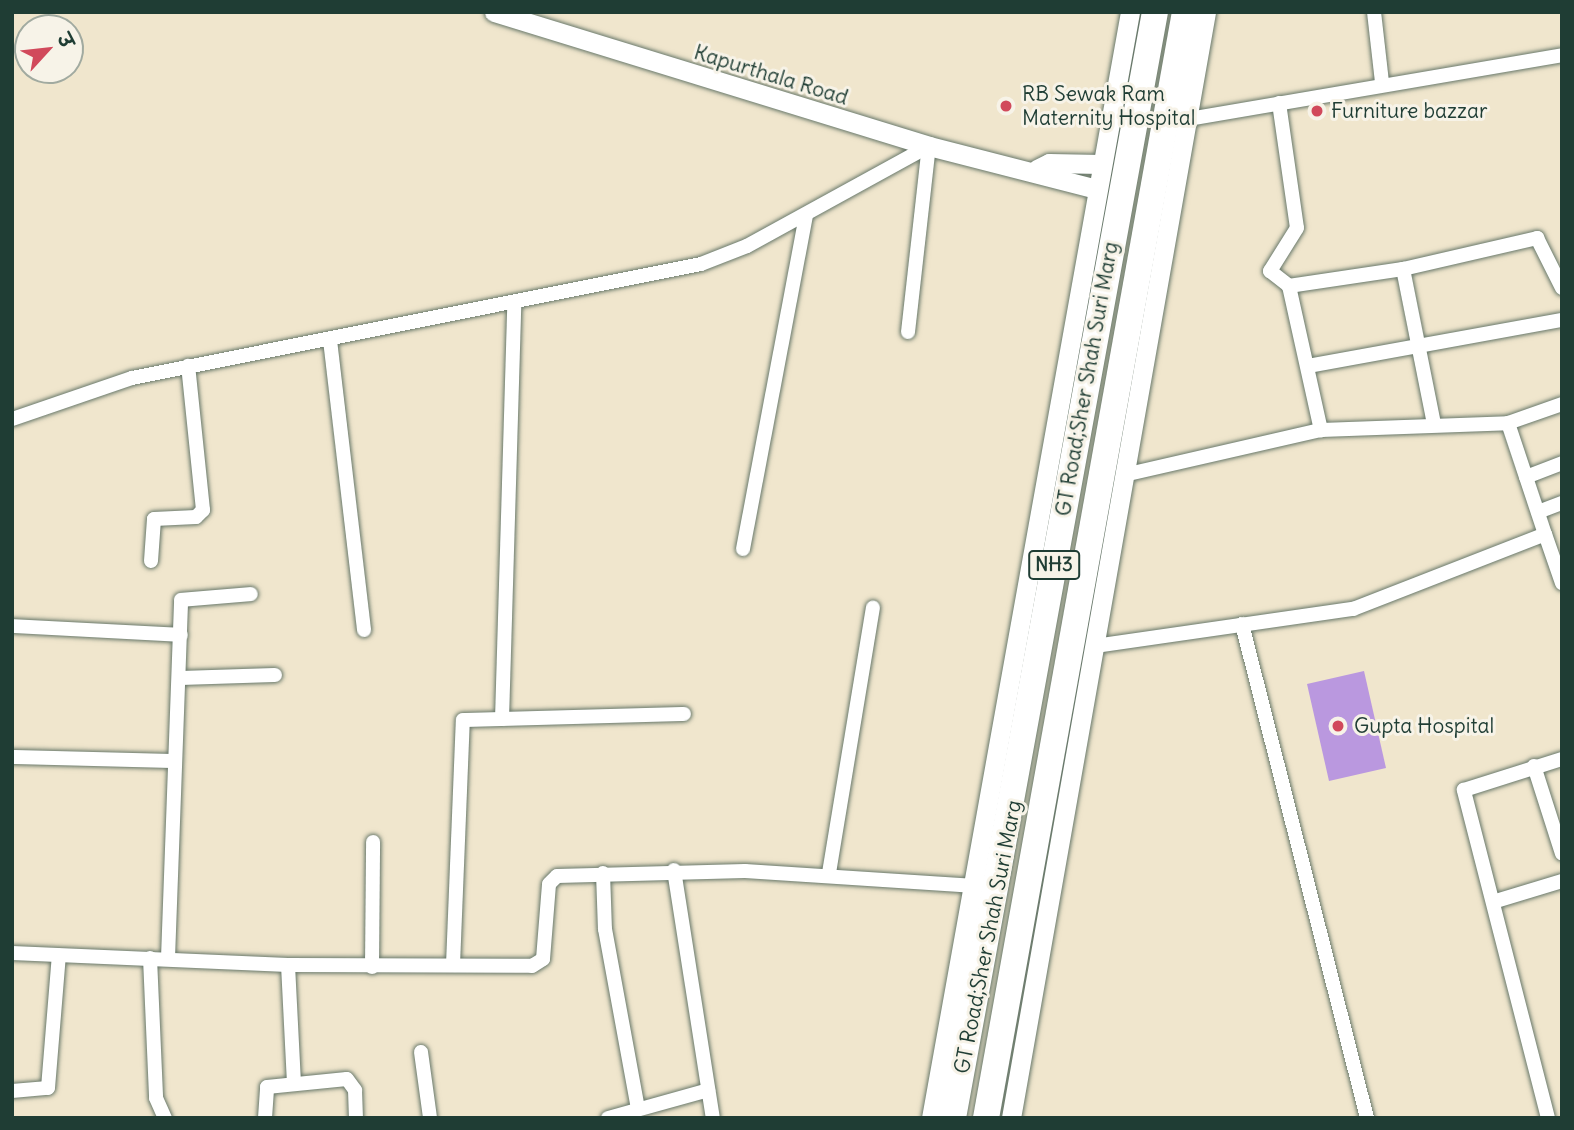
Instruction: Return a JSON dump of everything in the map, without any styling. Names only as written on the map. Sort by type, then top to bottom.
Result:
[{"type":"highway","name":"GT Road;Sher Shah Suri Marg","points":[[953,1118],[1155,12]]},
{"type":"highway","name":"GT Road;Sher Shah Suri Marg","points":[[986,1118],[1185,12]]},
{"type":"main road","name":"Kapurthala Road","points":[[494,12],[516,15],[929,146],[1037,169],[1097,189]]},
{"type":"main road","points":[[931,1118],[976,886],[1101,164],[1130,12]]},
{"type":"main road","points":[[1011,1118],[1206,12]]},
{"type":"main road","name":"Kapurthala Road","points":[[1037,169],[1049,163],[1101,164]]},
{"type":"street","points":[[1374,12],[1382,82]]},
{"type":"street","points":[[1189,119],[1382,82],[1562,55]]},
{"type":"street","points":[[1279,103],[1297,228],[1270,271],[1289,286],[1321,430]]},
{"type":"street","points":[[12,419],[92,390],[188,366],[514,307],[701,264],[806,215],[929,146]]},
{"type":"street","points":[[908,332],[929,146]]},
{"type":"street","points":[[743,550],[806,215]]},
{"type":"street","points":[[1289,286],[1403,269],[1537,238],[1562,288]]},
{"type":"street","points":[[1403,269],[1434,424]]},
{"type":"street","points":[[502,719],[514,307]]},
{"type":"street","points":[[1308,366],[1562,320]]},
{"type":"street","points":[[330,340],[363,630]]},
{"type":"street","points":[[151,561],[154,519],[196,517],[202,510],[188,366]]},
{"type":"street","points":[[1124,475],[1321,430],[1434,424],[1508,424],[1562,404]]},
{"type":"street","points":[[1508,424],[1562,583]]},
{"type":"street","points":[[1526,477],[1562,463]]},
{"type":"street","points":[[1538,512],[1562,503]]},
{"type":"street","points":[[1095,646],[1353,609],[1545,534]]},
{"type":"street","points":[[168,958],[182,599],[251,594]]},
{"type":"street","points":[[829,873],[873,608]]},
{"type":"street","points":[[1242,624],[1367,1118]]},
{"type":"street","points":[[12,625],[181,635]]},
{"type":"street","points":[[180,678],[275,675]]},
{"type":"street","points":[[453,965],[460,725],[466,719],[684,714]]},
{"type":"street","points":[[12,757],[175,761]]},
{"type":"street","points":[[1548,1118],[1496,901],[1464,790],[1562,759]]},
{"type":"street","points":[[1534,766],[1562,854]]},
{"type":"street","points":[[372,967],[373,842]]},
{"type":"street","points":[[12,953],[372,967],[538,964],[551,878],[674,870],[829,873],[976,886]]},
{"type":"street","points":[[674,870],[713,1118]]},
{"type":"street","points":[[603,873],[605,929],[638,1108]]},
{"type":"street","points":[[1496,901],[1562,881]]},
{"type":"street","points":[[12,1091],[48,1088],[59,955]]},
{"type":"street","points":[[150,957],[156,1102],[165,1118]]},
{"type":"street","points":[[288,965],[294,1083]]},
{"type":"street","points":[[421,1052],[430,1118]]},
{"type":"street","points":[[265,1118],[264,1088],[347,1079],[355,1090],[356,1118]]},
{"type":"street","points":[[609,1118],[708,1090]]},
{"type":"building","points":[[1364,671],[1386,768],[1329,781],[1307,684]]},
{"type":"place","name":"RB Sewak Ram Maternity Hospital","points":[[1006,106]]},
{"type":"place","name":"Furniture bazzar","points":[[1317,111]]},
{"type":"place","name":"Gupta Hospital","points":[[1338,726]]}]
